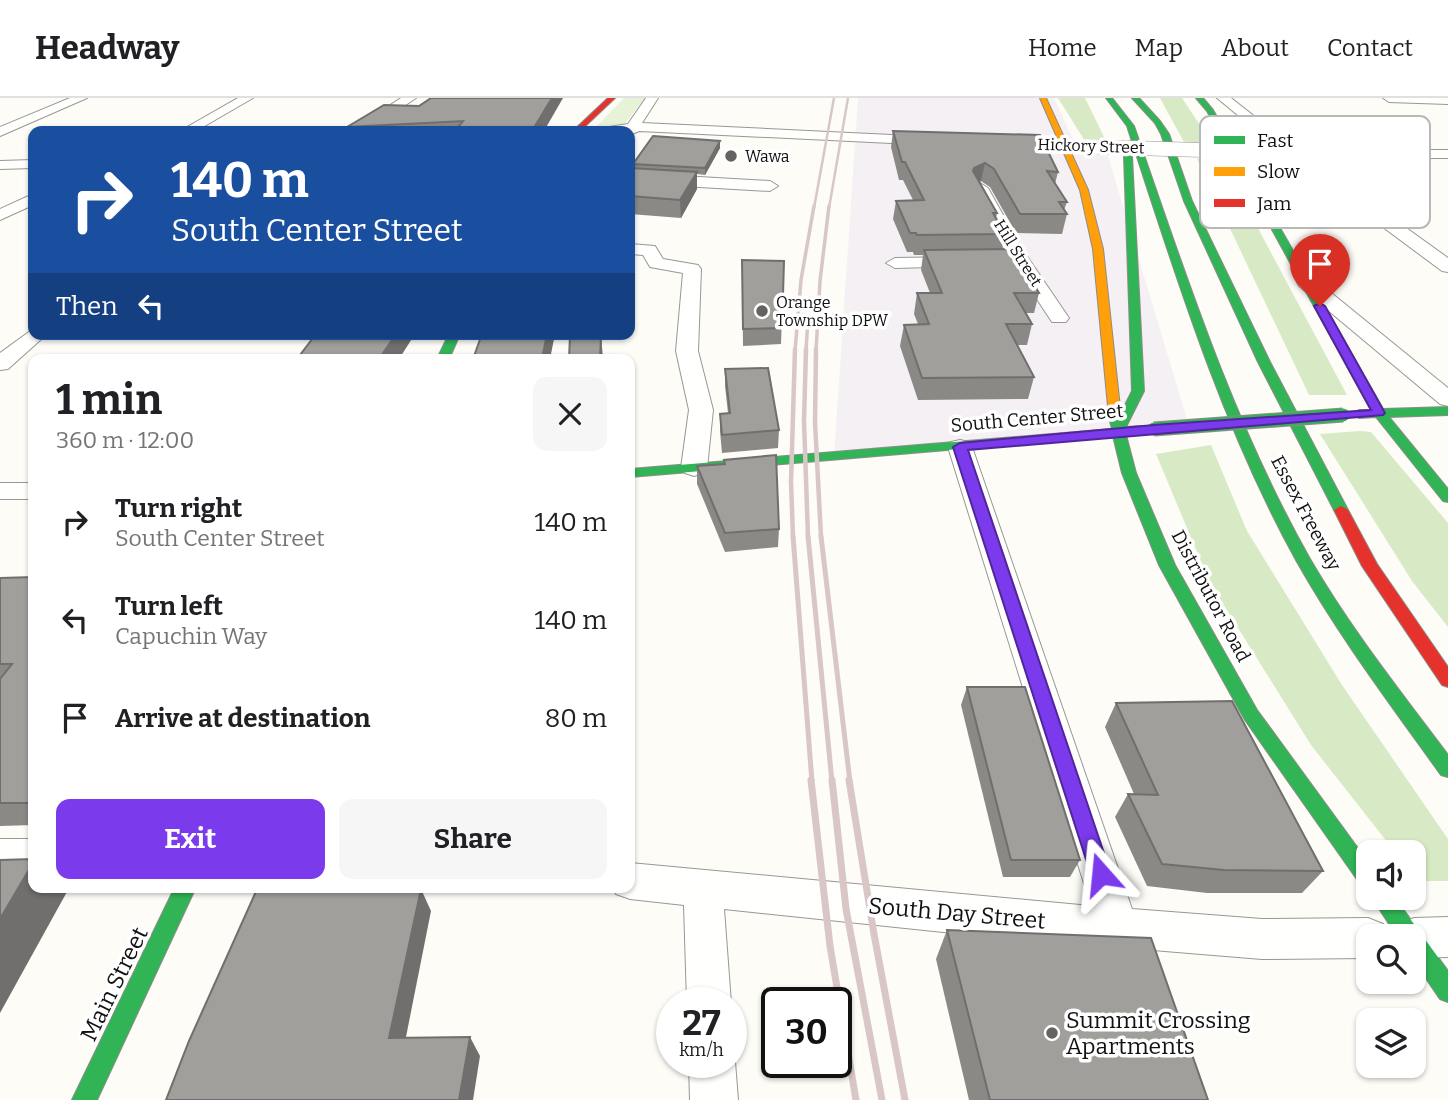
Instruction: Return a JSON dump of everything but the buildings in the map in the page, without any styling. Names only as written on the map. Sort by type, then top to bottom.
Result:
[{"type":"main road","points":[[581,126],[612,98]]},
{"type":"main road","name":"Distributor Road","points":[[1043,98],[1084,190],[1098,250],[1117,432],[1129,473],[1167,565],[1251,715],[1356,861]]},
{"type":"main road","name":"Essex Freeway","points":[[1109,98],[1130,126],[1227,399],[1303,560],[1379,676],[1448,769]]},
{"type":"main road","name":"Essex Freeway","points":[[1135,98],[1158,122],[1165,134],[1188,201],[1200,226]]},
{"type":"main road","points":[[1150,98],[1158,122]]},
{"type":"main road","points":[[1199,98],[1213,116]]},
{"type":"main road","points":[[1117,432],[1138,391],[1128,164],[1130,126]]},
{"type":"main road","name":"Essex Freeway","points":[[1201,228],[1270,374],[1370,566],[1448,680]]},
{"type":"main road","points":[[1275,228],[1379,413],[1448,498]]},
{"type":"main road","name":"South Center Street","points":[[635,473],[1154,429],[1343,415],[1448,411]]},
{"type":"main road","name":"Main Street","points":[[84,1100],[183,893]]},
{"type":"main road","points":[[1391,910],[1402,924]]},
{"type":"main road","points":[[1426,958],[1448,991]]},
{"type":"street","points":[[0,132],[81,98]]},
{"type":"street","points":[[196,126],[247,98]]},
{"type":"street","points":[[366,126],[410,98]]},
{"type":"street","points":[[634,126],[652,98]]},
{"type":"street","points":[[1223,98],[1246,116]]},
{"type":"street","points":[[1388,98],[1448,100]]},
{"type":"street","points":[[635,130],[952,142]]},
{"type":"street","name":"Hickory Street","points":[[990,143],[1200,150]]},
{"type":"street","name":"Hickory Street","points":[[1430,154],[1448,154]]},
{"type":"street","points":[[0,165],[28,164]]},
{"type":"street","points":[[635,178],[769,186]]},
{"type":"street","name":"Hill Street","points":[[980,188],[1021,261],[1059,318]]},
{"type":"street","points":[[0,215],[28,201]]},
{"type":"street","points":[[1395,228],[1448,267]]},
{"type":"street","points":[[640,250],[656,263],[685,266],[692,270],[687,351],[701,410],[694,468]]},
{"type":"street","points":[[895,263],[1021,261]]},
{"type":"street","points":[[1306,282],[1448,399]]},
{"type":"street","points":[[0,364],[30,340]]},
{"type":"street","points":[[960,447],[1118,927]]},
{"type":"street","points":[[0,491],[28,491]]},
{"type":"street","points":[[0,856],[28,856]]},
{"type":"street","name":"South Day Street","points":[[635,881],[972,916],[1262,939],[1356,938]]},
{"type":"street","points":[[703,888],[708,987]]},
{"type":"street","points":[[1426,938],[1448,937]]},
{"type":"street","points":[[713,1078],[714,1100]]},
{"type":"shaded area","points":[[858,98],[1054,98],[1075,144],[1105,146],[1189,426],[834,457]]},
{"type":"green space","points":[[624,98],[645,98],[623,126],[597,126]]},
{"type":"green space","points":[[1058,98],[1085,98],[1106,141],[1085,141]]},
{"type":"green space","points":[[1160,98],[1182,98],[1200,125],[1200,145],[1185,144]]},
{"type":"green space","points":[[1230,228],[1258,228],[1347,395],[1309,395]]},
{"type":"green space","points":[[1371,432],[1448,523],[1448,627],[1412,581],[1320,434]]},
{"type":"green space","points":[[1211,445],[1247,531],[1342,685],[1448,839],[1448,881],[1426,881],[1426,840],[1386,840],[1311,745],[1210,583],[1156,454]]},
{"type":"railway","points":[[814,208],[834,98]]},
{"type":"railway","points":[[829,208],[848,98]]},
{"type":"railway","points":[[795,351],[801,280],[814,206]]},
{"type":"railway","points":[[816,351],[820,281],[829,206]]},
{"type":"railway","points":[[806,351],[808,318]]},
{"type":"railway","points":[[793,537],[791,482],[795,349]]},
{"type":"railway","points":[[806,349],[804,421],[808,537]]},
{"type":"railway","points":[[816,349],[815,422],[821,537]]},
{"type":"railway","points":[[793,536],[812,782]]},
{"type":"railway","points":[[808,536],[832,782]]},
{"type":"railway","points":[[821,536],[850,782]]},
{"type":"railway","points":[[811,780],[830,946],[856,1100]]},
{"type":"railway","points":[[832,780],[846,909],[882,1100]]},
{"type":"railway","points":[[849,780],[905,1100]]},
{"type":"traffic: fast","points":[[1109,98],[1130,126],[1207,347],[1251,455],[1276,507],[1303,559],[1336,613],[1448,769]]},
{"type":"traffic: fast","points":[[1135,98],[1158,122],[1165,134],[1188,201],[1200,226]]},
{"type":"traffic: fast","points":[[1199,98],[1213,116]]},
{"type":"traffic: fast","points":[[1117,432],[1138,391],[1128,156]]},
{"type":"traffic: fast","points":[[1201,228],[1264,362],[1341,510]]},
{"type":"traffic: fast","points":[[1276,228],[1379,413],[1448,498]]},
{"type":"traffic: fast","points":[[445,354],[452,340]]},
{"type":"traffic: fast","points":[[1359,414],[1448,411]]},
{"type":"traffic: fast","points":[[1154,429],[1343,415]]},
{"type":"traffic: fast","points":[[1115,417],[1129,473],[1167,565],[1251,715],[1356,861]]},
{"type":"traffic: fast","points":[[635,473],[1141,430]]},
{"type":"traffic: fast","points":[[84,1100],[183,893]]},
{"type":"traffic: fast","points":[[1392,910],[1401,924]]},
{"type":"traffic: fast","points":[[1426,959],[1448,991]]},
{"type":"traffic: slow","points":[[1043,98],[1084,190],[1098,249],[1115,417]]},
{"type":"traffic: jam","points":[[581,126],[612,98]]},
{"type":"traffic: jam","points":[[1341,510],[1370,566],[1448,680]]},
{"type":"place","name":"Wawa","points":[[731,156]]},
{"type":"place","name":"Orange Township DPW","points":[[762,311]]},
{"type":"place","name":"Summit Crossing Apartments","points":[[1052,1033]]},
{"type":"route","points":[[1101,874],[960,447],[1154,429],[1379,413],[1320,306]]}]
